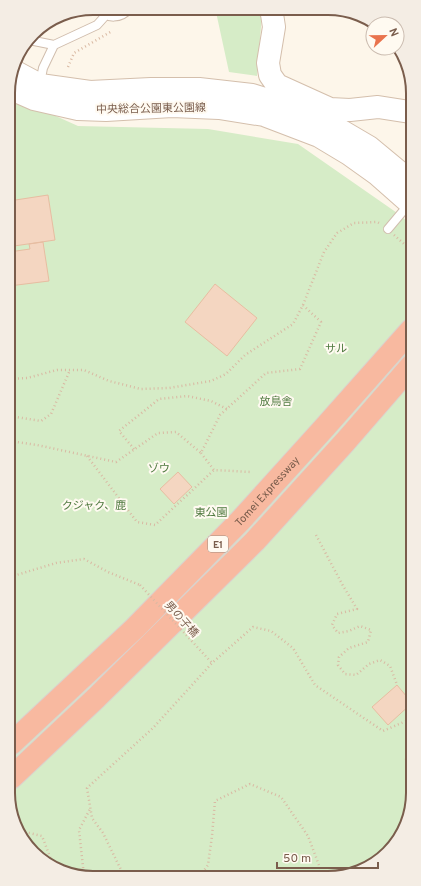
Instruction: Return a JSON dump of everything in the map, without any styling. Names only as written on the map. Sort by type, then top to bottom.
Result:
[{"type":"highway","name":"Tomei Expressway","points":[[15,740],[135,628],[235,526],[406,336]]},
{"type":"highway","name":"E1","points":[[15,774],[96,698],[255,541],[345,442],[406,372]]},
{"type":"street","points":[[272,15],[274,28],[268,63],[270,75],[277,85],[330,109],[350,110],[378,107],[406,111]]},
{"type":"street","points":[[18,75],[37,92]]},
{"type":"street","points":[[15,89],[37,92],[90,92],[200,88],[252,95],[287,106],[323,120],[369,147],[406,178]]},
{"type":"street","name":"中央総合公園東公園線","points":[[37,92],[78,109],[106,110],[172,106],[219,108],[264,115],[319,136],[349,154],[377,174],[406,200]]},
{"type":"lane","points":[[35,41],[54,45],[97,25],[106,15],[112,17],[121,15]]},
{"type":"lane","points":[[37,92],[43,68],[54,45]]},
{"type":"lane","points":[[388,229],[406,209]]},
{"type":"path","points":[[68,67],[74,53],[112,31]]},
{"type":"path","points":[[15,378],[27,378],[57,370],[84,370],[109,381],[141,389],[170,388],[211,381],[226,374],[245,355],[293,324],[303,305],[324,252],[337,233],[354,223],[377,222],[388,229],[406,245]]},
{"type":"path","points":[[201,453],[220,415],[266,373],[300,369],[321,322],[303,305]]},
{"type":"path","points":[[15,417],[41,421],[51,414],[70,370]]},
{"type":"path","points":[[134,449],[119,431],[159,399],[188,396],[211,400],[227,409]]},
{"type":"path","points":[[15,442],[37,444],[116,462],[158,433],[176,432],[201,453],[214,470]]},
{"type":"path","points":[[87,456],[137,522],[155,525],[214,470],[251,472]]},
{"type":"path","points":[[316,535],[357,609],[337,614],[332,625],[338,633],[360,626],[371,630],[368,642],[349,648],[339,657],[338,665],[345,674],[356,675],[369,664],[380,660],[390,666],[397,685]]},
{"type":"path","name":"男の子橋","points":[[15,575],[56,563],[84,559],[108,572],[140,585],[212,663]]},
{"type":"path","points":[[122,871],[103,833],[92,818],[87,788],[153,728],[212,663],[253,627],[271,631],[293,648],[315,685],[383,731],[406,721]]},
{"type":"path","points":[[204,871],[208,865],[215,801],[250,784],[281,797],[308,836],[321,871]]},
{"type":"path","points":[[83,870],[79,830],[91,809]]},
{"type":"path","points":[[25,832],[42,836],[50,858]]},
{"type":"green space","points":[[217,15],[262,15],[257,76],[229,72]]},
{"type":"green space","name":"東公園","points":[[15,98],[78,126],[208,129],[298,144],[406,220],[406,798],[403,813],[396,832],[383,848],[371,858],[358,865],[328,871],[93,871],[68,867],[59,863],[42,852],[25,832],[18,813],[15,793]]},
{"type":"building","points":[[48,195],[55,240],[15,246],[15,200]]},
{"type":"building","points":[[43,242],[49,281],[15,285],[15,251],[30,249],[29,244]]},
{"type":"building","points":[[215,284],[257,318],[227,356],[185,322]]},
{"type":"building","points":[[178,472],[192,487],[174,504],[160,489]]},
{"type":"building","points":[[397,685],[406,696],[406,708],[388,725],[372,707]]},
{"type":"park label","name":"サル","points":[[336,348]]},
{"type":"park label","name":"放鳥舎","points":[[276,401]]},
{"type":"park label","name":"ゾウ","points":[[159,468]]},
{"type":"park label","name":"クジャク、鹿","points":[[94,505]]}]
